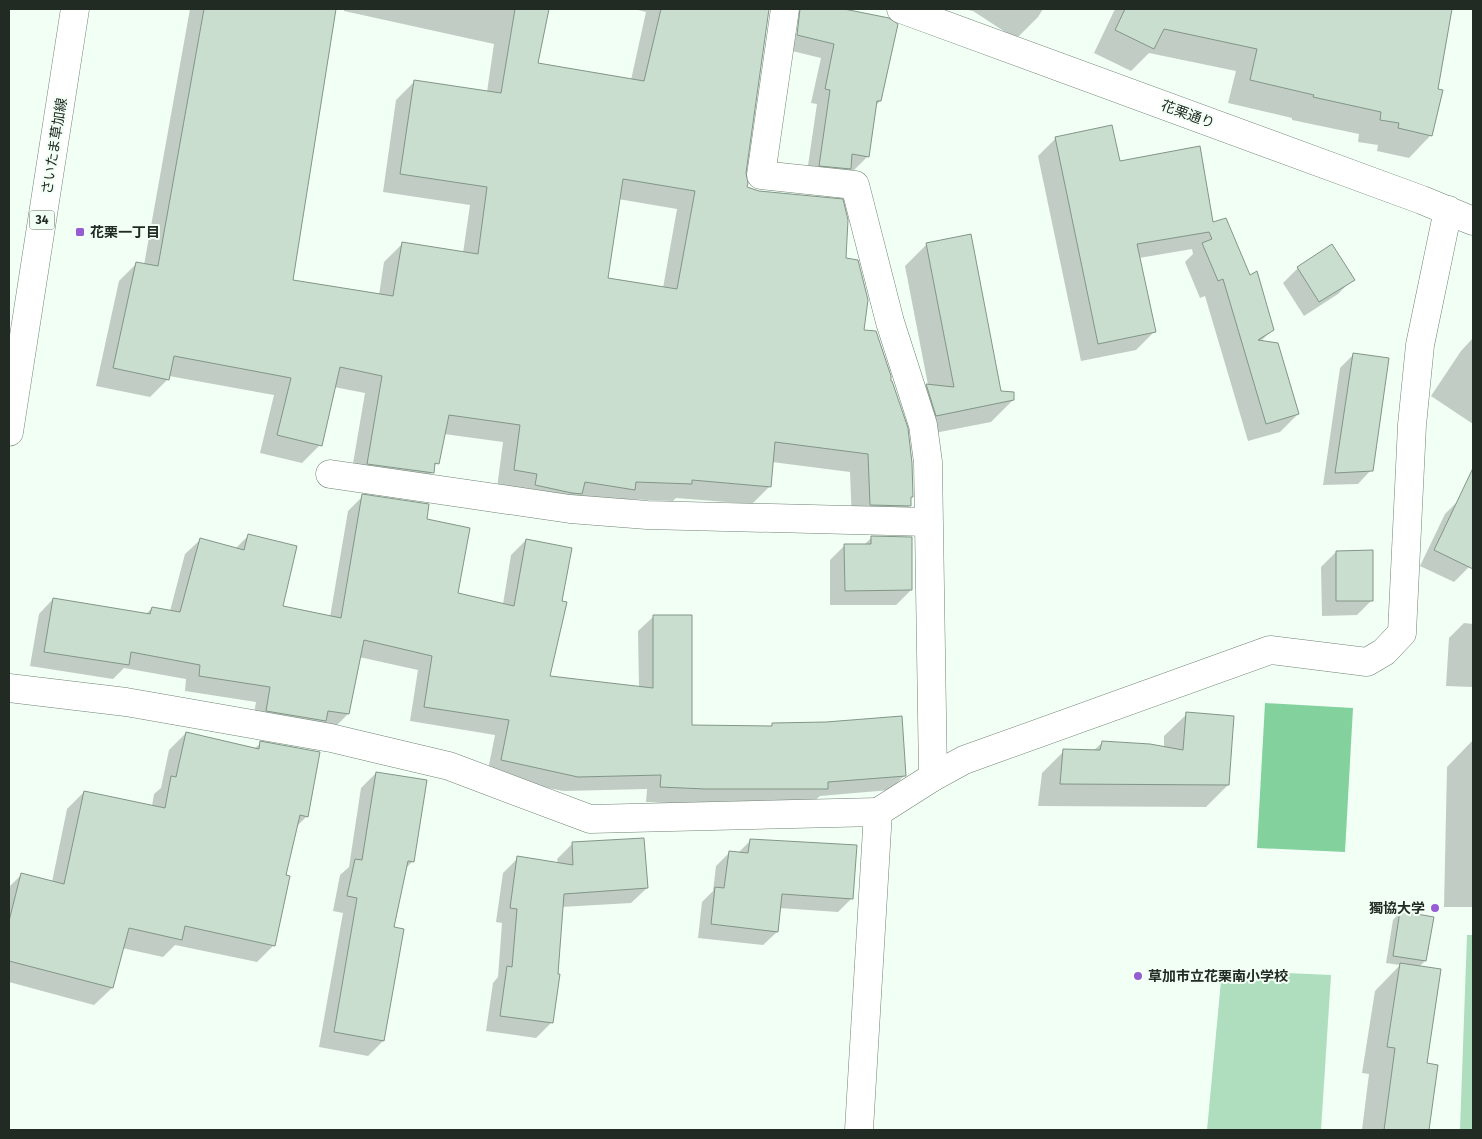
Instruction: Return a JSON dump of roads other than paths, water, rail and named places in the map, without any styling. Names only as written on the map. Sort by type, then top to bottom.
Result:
[{"type":"street","name":"さいたま草加線","points":[[9,432],[76,9]]},
{"type":"street","points":[[785,9],[761,176],[855,185],[890,322],[923,425],[928,462],[933,777]]},
{"type":"street","name":"花栗通り","points":[[901,9],[1448,210],[1473,221]]},
{"type":"street","points":[[9,688],[126,702],[331,738],[449,766],[590,819],[878,812],[964,760],[1270,650],[1367,662],[1384,652],[1402,633],[1412,424],[1419,354],[1448,210]]},
{"type":"street","points":[[330,474],[570,509],[648,516],[928,522]]},
{"type":"street","points":[[859,1130],[878,812]]},
{"type":"place","name":"花栗一丁目","points":[[80,232]]},
{"type":"place","name":"獨協大学","points":[[1435,908]]},
{"type":"place","name":"草加市立花栗南小学校","points":[[1138,976]]}]
